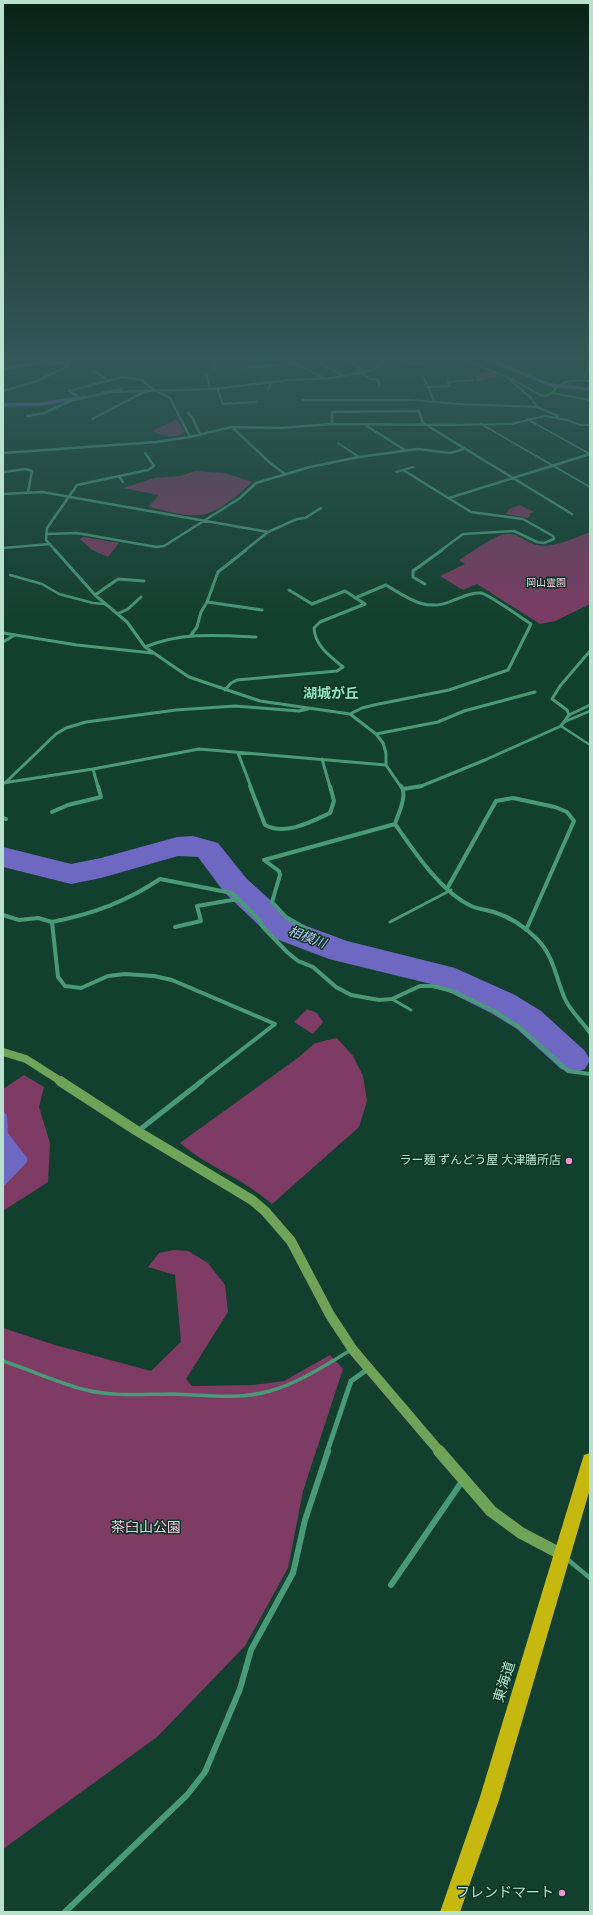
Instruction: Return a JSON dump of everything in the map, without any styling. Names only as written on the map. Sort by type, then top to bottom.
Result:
[{"type":"highway","name":"東海道","points":[[450,1912],[488,1800],[563,1555],[590,1461]]},
{"type":"street","points":[[3,453],[27,451]]},
{"type":"street","points":[[258,451],[285,474]]},
{"type":"street","points":[[47,534],[77,533],[156,547],[164,546],[240,498],[256,483],[285,474],[359,457],[397,451]]},
{"type":"street","points":[[437,451],[450,453],[456,451]]},
{"type":"street","points":[[468,451],[572,514]]},
{"type":"street","points":[[145,453],[154,466],[148,470],[82,482],[77,485],[47,528],[46,540],[95,595],[127,622],[145,648],[189,677],[260,701],[350,714],[376,734],[386,753],[386,765],[403,789],[403,797],[395,824]]},
{"type":"street","points":[[449,498],[590,454]]},
{"type":"street","points":[[3,472],[26,469],[32,471],[28,492]]},
{"type":"street","points":[[403,470],[471,512],[523,519],[553,536],[554,539],[544,543],[537,542],[514,531],[463,534],[413,571],[413,577],[425,584]]},
{"type":"street","points":[[119,476],[123,482]]},
{"type":"street","points":[[3,494],[42,492],[268,532]]},
{"type":"street","points":[[191,635],[197,628],[201,612],[207,602],[218,572],[268,532],[305,518],[321,508]]},
{"type":"street","points":[[3,548],[50,544]]},
{"type":"street","points":[[95,595],[118,579],[144,581]]},
{"type":"street","points":[[350,714],[362,708],[374,705],[449,690],[508,670],[531,624],[482,593],[473,592],[435,606],[426,606],[386,585],[355,598]]},
{"type":"street","points":[[226,690],[231,683],[237,680],[337,671],[343,667],[317,642],[313,634],[314,628],[320,622],[365,604],[345,591],[312,604],[289,590]]},
{"type":"street","points":[[117,614],[128,609],[141,597]]},
{"type":"street","points":[[207,602],[262,610]]},
{"type":"street","points":[[3,633],[14,636],[49,639],[77,645],[152,653]]},
{"type":"street","points":[[145,648],[159,640],[191,635],[256,637]]},
{"type":"street","points":[[3,642],[14,636]]},
{"type":"street","points":[[403,789],[416,788],[485,760],[561,726],[569,715],[567,710],[552,699],[556,690],[585,661],[590,651]]},
{"type":"street","points":[[376,734],[438,722],[464,711],[535,692]]},
{"type":"street","points":[[4,783],[56,734],[66,728],[86,722],[196,708],[235,706],[299,711],[311,708]]},
{"type":"street","points":[[4,783],[93,769],[199,749],[386,765]]},
{"type":"street","points":[[238,753],[265,825],[276,830],[308,823],[330,813],[334,801],[322,759]]},
{"type":"street","points":[[52,812],[68,805],[101,797],[93,769]]},
{"type":"street","points":[[450,888],[496,801],[513,798],[554,807],[567,812],[574,821],[526,930]]},
{"type":"street","points":[[395,824],[424,862],[450,888],[470,905],[500,914],[526,930],[541,943],[552,960],[560,986],[570,1008],[590,1033]]},
{"type":"street","points":[[316,935],[291,920],[272,902],[280,875],[279,871],[264,860],[395,824]]},
{"type":"street","points":[[3,915],[19,920],[38,918],[52,922],[83,916],[124,902],[160,879],[232,893],[287,952],[298,961],[313,967],[336,987],[351,995],[365,999],[392,999],[420,986],[433,986],[452,991],[494,1011],[519,1027],[568,1071],[590,1074]]},
{"type":"street","points":[[175,927],[201,921],[197,906],[238,899]]},
{"type":"street","points":[[52,922],[58,977],[65,986],[81,988],[108,976],[125,974],[154,976],[172,980],[275,1024],[137,1131]]},
{"type":"street","points":[[3,1052],[26,1059],[137,1131],[252,1200],[265,1211],[291,1241],[330,1315],[353,1350],[463,1479],[492,1511],[505,1522],[521,1533],[563,1555]]},
{"type":"street","points":[[65,1912],[187,1795],[205,1772],[240,1689],[251,1650],[293,1573],[305,1520],[351,1381],[369,1369]]},
{"type":"street","points":[[391,1585],[463,1479]]},
{"type":"lane","points":[[351,451],[359,457]]},
{"type":"lane","points":[[527,451],[590,487]]},
{"type":"lane","points":[[396,472],[413,467]]},
{"type":"lane","points":[[10,575],[42,584],[59,594],[94,603],[105,604]]},
{"type":"lane","points":[[569,715],[590,705]]},
{"type":"lane","points":[[564,722],[590,711]]},
{"type":"lane","points":[[561,726],[574,732],[590,744]]},
{"type":"lane","points":[[390,922],[450,888]]},
{"type":"lane","points":[[392,999],[411,1010]]},
{"type":"lane","points":[[3,1361],[25,1367],[55,1381],[87,1390],[124,1396],[170,1394],[213,1397],[259,1393],[295,1382],[353,1350]]},
{"type":"lane","points":[[563,1555],[590,1578]]},
{"type":"green space","points":[[195,471],[225,473],[252,482],[221,507],[201,515],[181,514],[148,507],[159,495],[123,488],[155,478],[180,476]]},
{"type":"green space","points":[[520,505],[534,512],[529,514],[531,516],[527,518],[506,514],[509,509]]},
{"type":"green space","name":"岡山霊園","points":[[590,532],[590,604],[555,621],[540,624],[477,584],[463,590],[440,576],[465,564],[459,560],[501,535],[513,534],[533,544],[548,546]]},
{"type":"green space","points":[[83,537],[119,543],[108,557],[92,550],[80,539]]},
{"type":"green space","points":[[307,1009],[317,1013],[323,1022],[313,1034],[294,1022]]},
{"type":"green space","points":[[337,1038],[353,1056],[363,1076],[367,1101],[359,1127],[272,1204],[250,1187],[202,1159],[180,1143],[299,1057],[315,1043]]},
{"type":"green space","points":[[24,1075],[44,1087],[39,1107],[50,1143],[48,1182],[3,1211],[3,1089]]},
{"type":"green space","name":"茶臼山公園","points":[[174,1250],[188,1251],[208,1263],[225,1285],[228,1312],[186,1379],[192,1386],[254,1385],[284,1381],[330,1355],[343,1369],[303,1491],[288,1568],[245,1646],[157,1737],[3,1849],[3,1328],[55,1345],[151,1371],[181,1342],[175,1275],[148,1267],[159,1253]]},
{"type":"shaded area","points":[[3,1111],[7,1115],[8,1133],[27,1158],[27,1162],[3,1187]]},
{"type":"waterway","name":"相模川","points":[[3,857],[71,874],[101,868],[177,847],[193,846],[208,850],[235,885],[282,929],[340,951],[444,976],[503,1004],[529,1020],[573,1060]]},
{"type":"place","name":"ラー麺 ずんどう屋 大津膳所店","points":[[569,1161]]},
{"type":"place","name":"フレンドマート","points":[[562,1893]]},
{"type":"district","name":"湖城が丘","points":[[331,694]]}]
